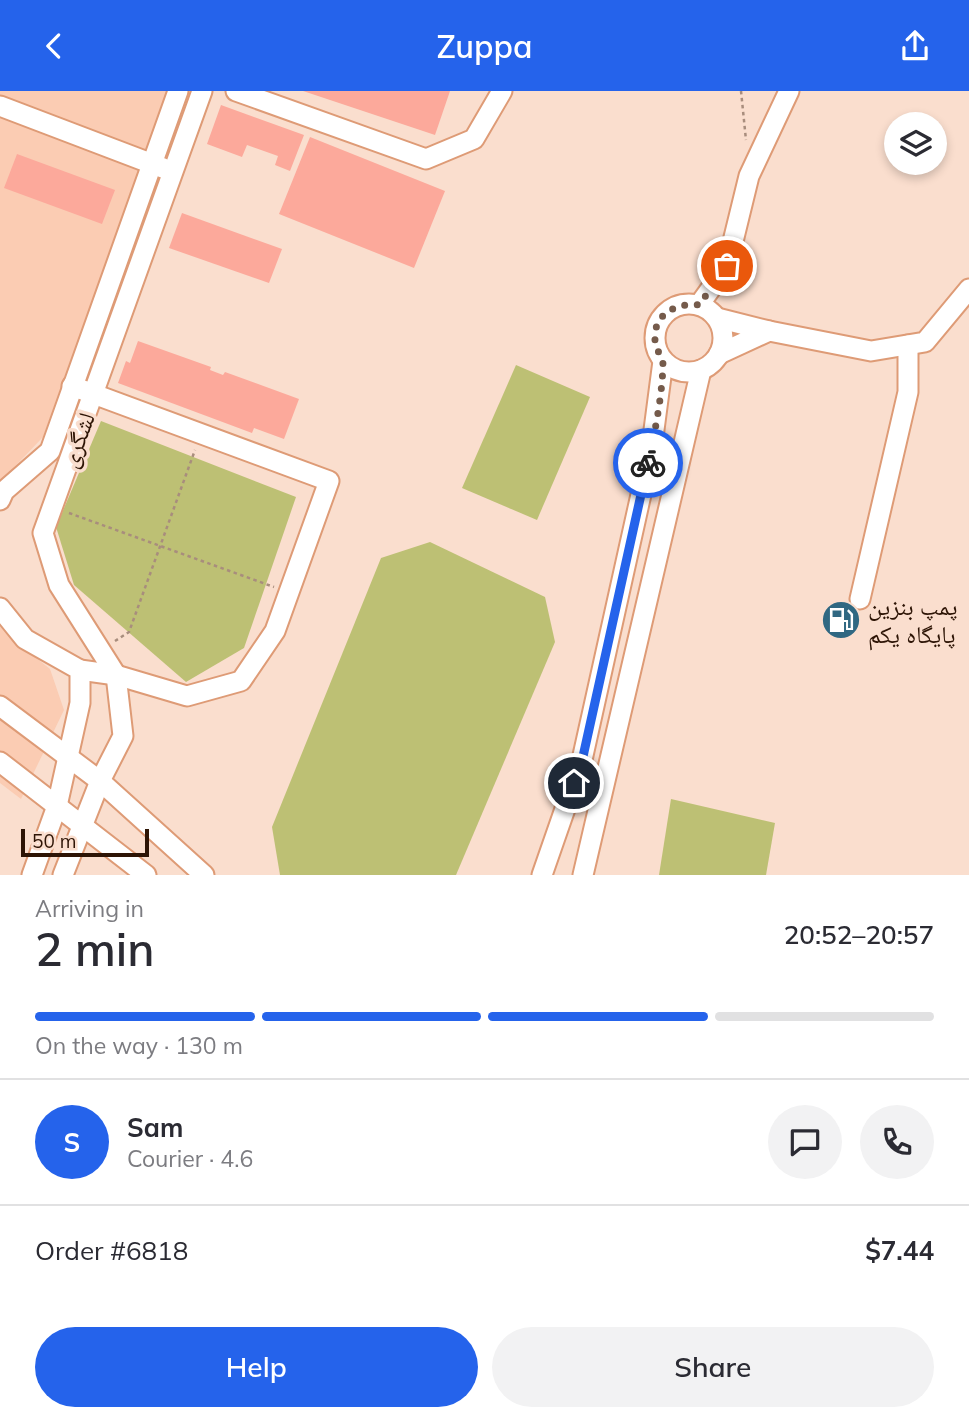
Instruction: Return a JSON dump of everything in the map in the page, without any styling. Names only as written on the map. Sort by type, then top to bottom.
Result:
[{"type":"lane","name":"لشگری","points":[[0,500],[4,491],[50,451],[178,91]]},
{"type":"lane","name":"لشگری","points":[[63,875],[100,781],[122,736],[116,675],[59,585],[43,533],[202,91]]},
{"type":"lane","points":[[236,91],[426,159],[474,139],[502,91]]},
{"type":"lane","points":[[699,305],[727,266],[749,176],[789,91]]},
{"type":"lane","points":[[0,106],[173,172]]},
{"type":"lane","points":[[542,875],[582,761],[652,446],[663,361],[654,341],[660,319],[667,311],[688,303],[699,305],[717,318],[872,351],[925,342],[969,289]]},
{"type":"lane","points":[[663,361],[681,371],[701,370],[714,361],[719,354],[723,336],[717,318]]},
{"type":"lane","points":[[719,354],[769,331]]},
{"type":"lane","points":[[860,599],[908,392],[908,345]]},
{"type":"lane","points":[[583,875],[701,370]]},
{"type":"lane","points":[[0,608],[25,639],[80,670],[116,675],[187,696],[241,681],[275,631],[329,481],[72,386]]},
{"type":"lane","points":[[32,875],[57,806],[80,703],[80,670]]},
{"type":"lane","points":[[0,706],[100,781],[205,875]]},
{"type":"lane","points":[[0,762],[146,875]]},
{"type":"path","points":[[741,91],[746,139]]},
{"type":"path","points":[[100,650],[129,632],[201,433]]},
{"type":"path","points":[[53,507],[289,592]]},
{"type":"shaded area","points":[[0,91],[168,91],[43,437],[0,482]]},
{"type":"shaded area","points":[[0,625],[11,638],[50,669],[64,710],[21,799],[0,783]]},
{"type":"green space","points":[[516,365],[590,397],[537,520],[462,488]]},
{"type":"green space","points":[[101,421],[296,497],[244,648],[186,682],[74,585],[56,527]]},
{"type":"green space","points":[[430,542],[545,597],[555,642],[456,875],[280,875],[272,827],[381,558]]},
{"type":"green space","points":[[671,799],[775,823],[766,875],[659,875]]},
{"type":"building","points":[[303,91],[450,91],[435,135]]},
{"type":"building","points":[[221,105],[304,135],[290,171],[275,165],[278,156],[247,145],[242,157],[207,144]]},
{"type":"building","points":[[310,137],[445,191],[414,268],[279,214]]},
{"type":"building","points":[[17,154],[115,190],[102,224],[4,188]]},
{"type":"building","points":[[182,213],[282,249],[269,283],[169,248]]},
{"type":"building","points":[[138,341],[211,367],[210,370],[223,375],[225,372],[299,399],[284,439],[254,428],[252,433],[118,383],[126,361],[130,363]]},
{"type":"way so far","points":[[648,463],[663,361],[654,341],[655,330],[667,311],[688,303],[699,305],[727,266]]},
{"type":"place","name":"پمپ بنزين پايگاه يكم","points":[[841,620]]},
{"type":"route","points":[[574,783],[582,761],[648,463]]}]
